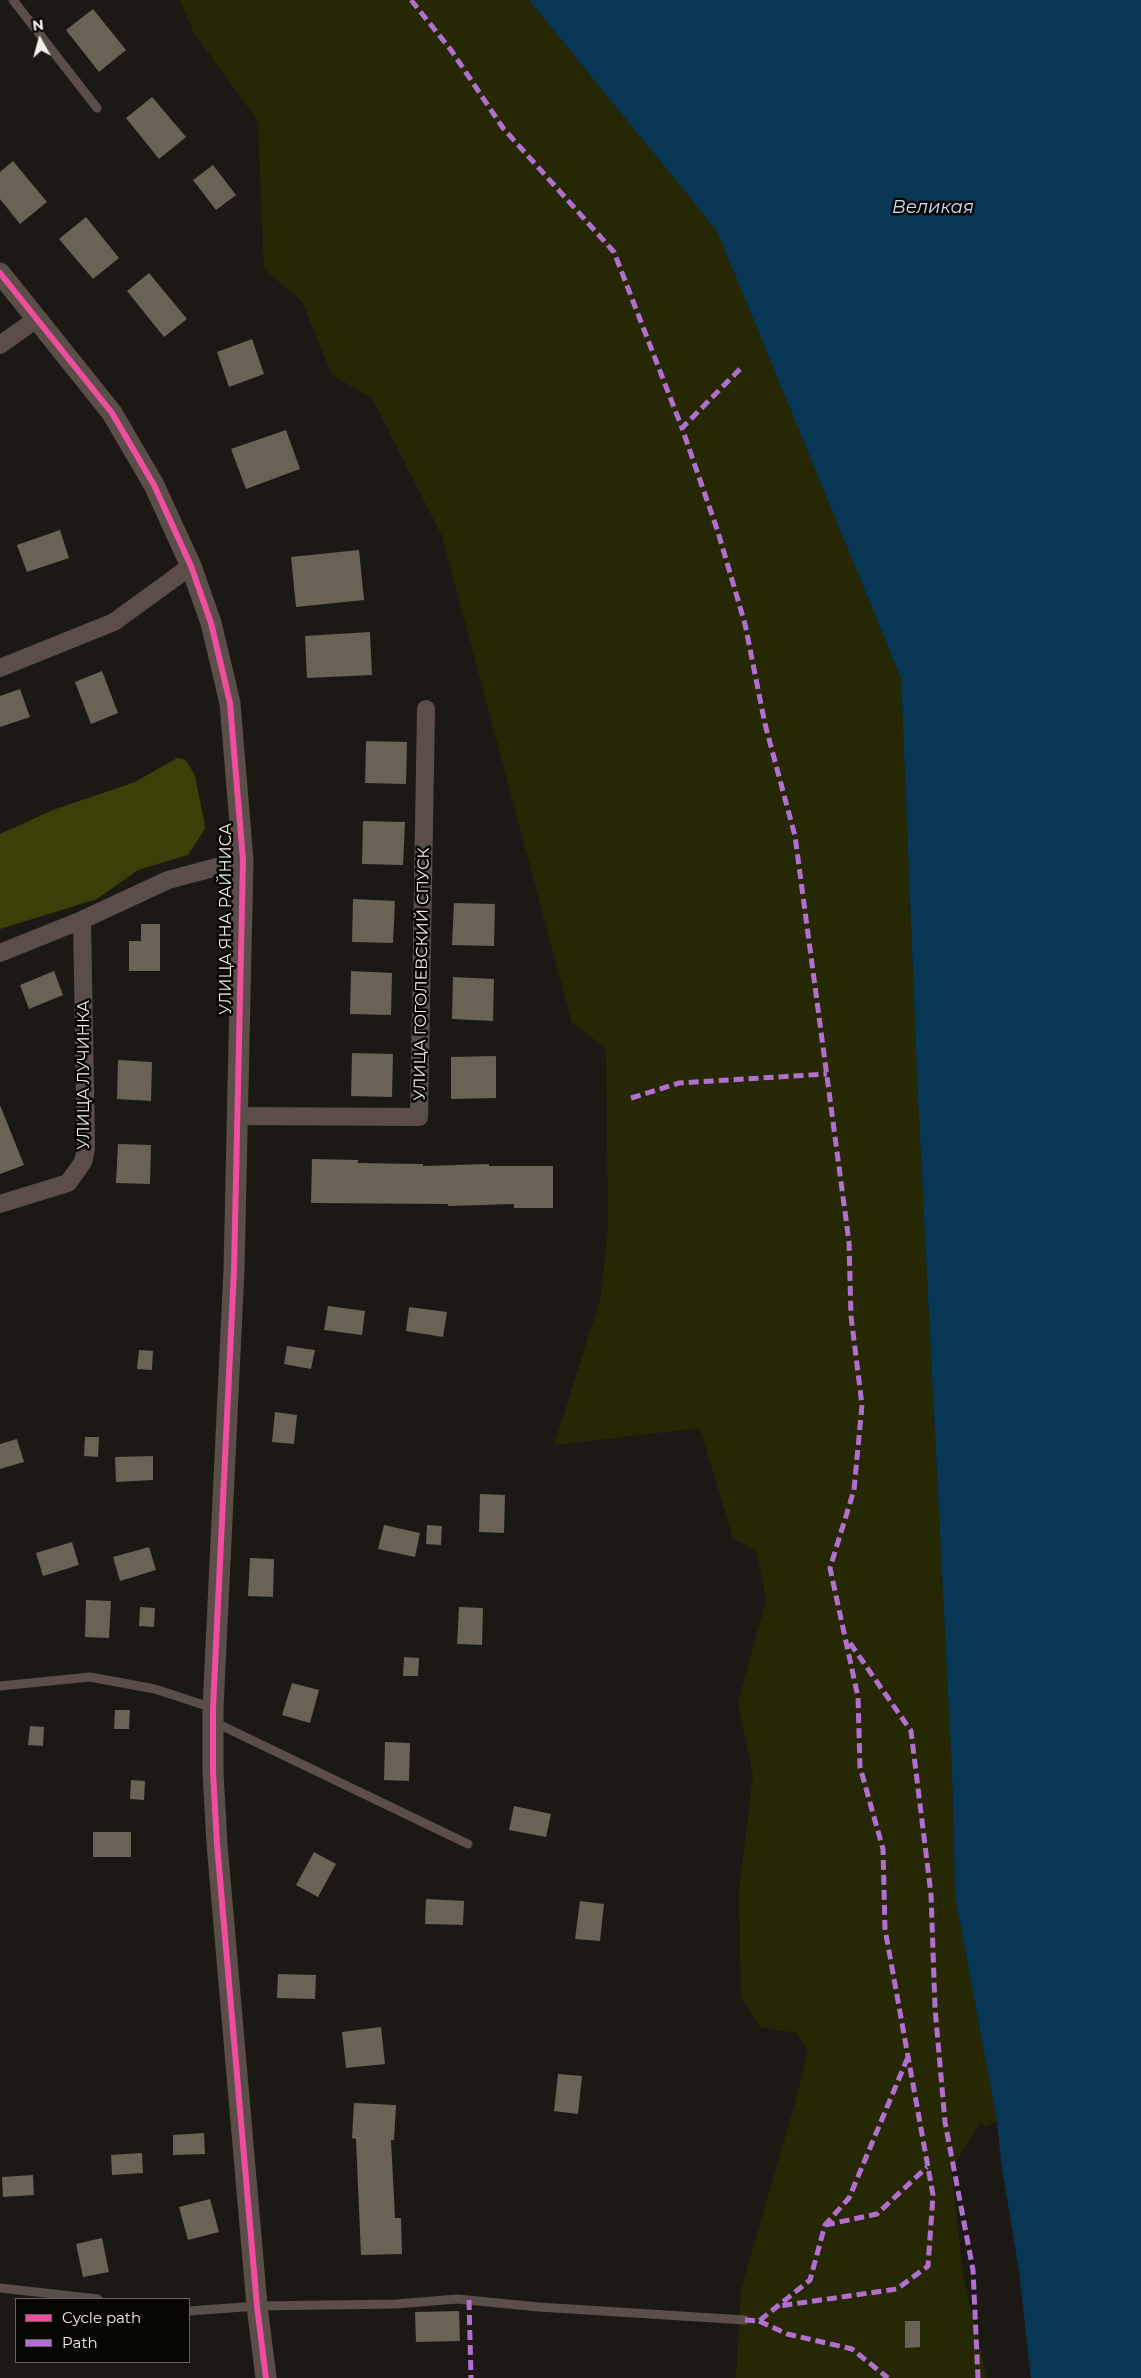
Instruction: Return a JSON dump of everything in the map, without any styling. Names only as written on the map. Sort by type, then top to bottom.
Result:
[{"type":"street","name":"УЛИЦА ЯНА РАЙНИСА","points":[[0,273],[38,318],[112,413],[154,485],[191,566],[211,623],[230,702],[243,860],[234,1270],[213,1714],[213,1772],[217,1844],[257,2306],[266,2378]]},
{"type":"street","points":[[0,345],[38,318]]},
{"type":"street","points":[[0,668],[114,622],[191,566]]},
{"type":"street","name":"УЛИЦА ГОГОЛЕВСКИЙ СПУСК","points":[[238,1116],[419,1117],[426,709]]},
{"type":"street","points":[[0,953],[82,920],[168,880],[243,860]]},
{"type":"street","name":"УЛИЦА ЛУЧИНКА","points":[[0,1204],[68,1183],[86,1149],[82,920]]},
{"type":"lane","points":[[13,0],[97,108]]},
{"type":"lane","points":[[0,1686],[90,1677],[155,1689],[213,1714],[468,1844]]},
{"type":"lane","points":[[0,2288],[89,2298]]},
{"type":"lane","points":[[190,2311],[257,2306],[396,2304],[457,2299],[539,2307],[745,2320]]},
{"type":"green space","points":[[180,0],[529,0],[717,231],[901,678],[918,1098],[952,1772],[955,1896],[997,2121],[986,2127],[980,2123],[951,2168],[964,2280],[987,2378],[736,2378],[741,2290],[799,2089],[808,2051],[797,2033],[760,2027],[741,1997],[739,1891],[753,1775],[738,1703],[766,1600],[757,1552],[733,1538],[700,1428],[554,1445],[600,1300],[608,1228],[606,1048],[572,1023],[442,536],[372,398],[332,375],[302,301],[264,269],[258,121],[194,33]]},
{"type":"shaded area","points":[[177,758],[186,760],[195,776],[204,820],[205,829],[188,855],[138,870],[97,899],[0,929],[0,834],[53,810],[135,782]]},
{"type":"water","name":"Великая","points":[[529,0],[1141,0],[1141,2378],[1031,2378],[1019,2271],[1001,2162],[997,2121],[955,1896],[952,1772],[918,1098],[901,678],[717,231]]},
{"type":"building","points":[[93,9],[126,50],[99,72],[66,30]]},
{"type":"building","points":[[152,97],[186,137],[159,159],[126,118]]},
{"type":"building","points":[[13,161],[47,202],[20,224],[0,199],[0,172]]},
{"type":"building","points":[[213,165],[236,195],[216,210],[193,180]]},
{"type":"building","points":[[86,217],[119,258],[93,279],[59,239]]},
{"type":"building","points":[[149,273],[187,319],[164,337],[127,291]]},
{"type":"building","points":[[252,339],[264,374],[229,387],[217,352]]},
{"type":"building","points":[[286,430],[300,469],[246,489],[231,449]]},
{"type":"building","points":[[60,530],[69,558],[27,572],[17,545]]},
{"type":"building","points":[[359,550],[364,600],[296,607],[291,557]]},
{"type":"building","points":[[370,632],[372,675],[307,678],[305,636]]},
{"type":"building","points":[[102,671],[118,713],[91,724],[75,682]]},
{"type":"building","points":[[20,689],[30,717],[0,727],[0,696]]},
{"type":"building","points":[[366,741],[407,742],[406,784],[365,783]]},
{"type":"building","points":[[363,821],[405,822],[403,865],[362,864]]},
{"type":"building","points":[[353,899],[395,901],[393,943],[352,942]]},
{"type":"building","points":[[454,903],[495,904],[494,946],[452,945]]},
{"type":"building","points":[[141,924],[160,924],[160,971],[129,971],[129,941],[141,941]]},
{"type":"building","points":[[54,971],[63,995],[29,1009],[20,985]]},
{"type":"building","points":[[351,971],[392,973],[391,1015],[350,1014]]},
{"type":"building","points":[[453,977],[494,979],[493,1021],[452,1019]]},
{"type":"building","points":[[352,1053],[393,1054],[392,1097],[351,1096]]},
{"type":"building","points":[[496,1056],[496,1098],[451,1099],[451,1057]]},
{"type":"building","points":[[118,1060],[152,1062],[151,1101],[117,1099]]},
{"type":"building","points":[[0,1105],[24,1165],[0,1174]]},
{"type":"building","points":[[118,1144],[151,1145],[150,1184],[116,1183]]},
{"type":"building","points":[[312,1159],[358,1160],[358,1163],[423,1164],[423,1166],[489,1164],[489,1166],[553,1166],[553,1208],[514,1208],[514,1204],[448,1206],[448,1204],[311,1203]]},
{"type":"building","points":[[328,1306],[365,1311],[362,1335],[324,1330]]},
{"type":"building","points":[[409,1307],[447,1312],[443,1337],[406,1331]]},
{"type":"building","points":[[287,1346],[315,1350],[311,1369],[284,1364]]},
{"type":"building","points":[[139,1350],[153,1351],[152,1370],[137,1369]]},
{"type":"building","points":[[275,1412],[297,1415],[294,1444],[272,1442]]},
{"type":"building","points":[[85,1437],[99,1437],[98,1457],[84,1456]]},
{"type":"building","points":[[17,1439],[24,1462],[0,1469],[0,1444]]},
{"type":"building","points":[[153,1456],[153,1480],[116,1482],[115,1457]]},
{"type":"building","points":[[480,1494],[505,1495],[504,1533],[479,1532]]},
{"type":"building","points":[[384,1525],[420,1533],[415,1557],[378,1549]]},
{"type":"building","points":[[427,1525],[442,1526],[441,1545],[426,1544]]},
{"type":"building","points":[[72,1542],[79,1565],[43,1576],[36,1553]]},
{"type":"building","points":[[149,1547],[156,1570],[120,1581],[113,1557]]},
{"type":"building","points":[[250,1558],[274,1559],[273,1597],[248,1596]]},
{"type":"building","points":[[86,1600],[111,1601],[109,1638],[85,1637]]},
{"type":"building","points":[[140,1607],[155,1608],[154,1627],[139,1626]]},
{"type":"building","points":[[459,1607],[483,1608],[482,1645],[457,1644]]},
{"type":"building","points":[[404,1657],[419,1658],[418,1676],[403,1676]]},
{"type":"building","points":[[292,1683],[319,1690],[310,1723],[282,1715]]},
{"type":"building","points":[[115,1710],[130,1710],[129,1729],[114,1729]]},
{"type":"building","points":[[30,1726],[44,1727],[43,1746],[28,1745]]},
{"type":"building","points":[[385,1742],[410,1743],[409,1781],[384,1780]]},
{"type":"building","points":[[131,1780],[145,1781],[144,1800],[130,1799]]},
{"type":"building","points":[[514,1806],[551,1814],[546,1837],[509,1830]]},
{"type":"building","points":[[93,1832],[131,1832],[131,1857],[93,1857]]},
{"type":"building","points":[[314,1852],[336,1864],[318,1897],[296,1885]]},
{"type":"building","points":[[426,1899],[464,1901],[463,1925],[425,1924]]},
{"type":"building","points":[[580,1901],[604,1904],[600,1941],[575,1939]]},
{"type":"building","points":[[278,1974],[316,1975],[315,1999],[277,1998]]},
{"type":"building","points":[[381,2027],[385,2064],[346,2068],[342,2032]]},
{"type":"building","points":[[558,2074],[582,2076],[578,2114],[554,2111]]},
{"type":"building","points":[[354,2103],[396,2105],[394,2140],[391,2140],[395,2218],[401,2218],[402,2254],[361,2255],[356,2139],[352,2138]]},
{"type":"building","points":[[204,2133],[205,2154],[173,2155],[173,2135]]},
{"type":"building","points":[[142,2153],[143,2173],[112,2175],[111,2155]]},
{"type":"building","points":[[33,2175],[34,2195],[3,2197],[2,2177]]},
{"type":"building","points":[[210,2199],[219,2232],[188,2240],[179,2207]]},
{"type":"building","points":[[102,2238],[109,2272],[83,2277],[76,2244]]},
{"type":"building","points":[[459,2311],[460,2341],[416,2342],[415,2312]]},
{"type":"building","points":[[905,2321],[920,2321],[920,2347],[905,2348]]},
{"type":"marked path","points":[[411,0],[451,50],[503,128],[614,252],[682,428]]},
{"type":"marked path","points":[[740,369],[682,428],[718,532],[745,624],[765,724],[795,836],[849,1242],[851,1316],[862,1405],[854,1490],[830,1568],[858,1697],[860,1767],[883,1849],[885,1929],[933,2195],[928,2266],[897,2289],[779,2306]]},
{"type":"marked path","points":[[631,1098],[679,1083],[827,1074]]},
{"type":"marked path","points":[[850,1643],[911,1731],[931,1894],[935,2008],[945,2122],[973,2270],[978,2378]]},
{"type":"marked path","points":[[745,2320],[759,2321],[810,2280],[825,2225],[849,2198],[908,2057]]},
{"type":"marked path","points":[[825,2225],[877,2214],[927,2167]]},
{"type":"marked path","points":[[469,2300],[471,2378]]},
{"type":"marked path","points":[[759,2321],[787,2334],[852,2349],[888,2378]]},
{"type":"cycle path","points":[[0,273],[112,413],[154,485],[191,566],[211,623],[230,703],[243,860],[234,1270],[213,1708],[213,1772],[217,1844],[257,2306],[266,2378]]}]
